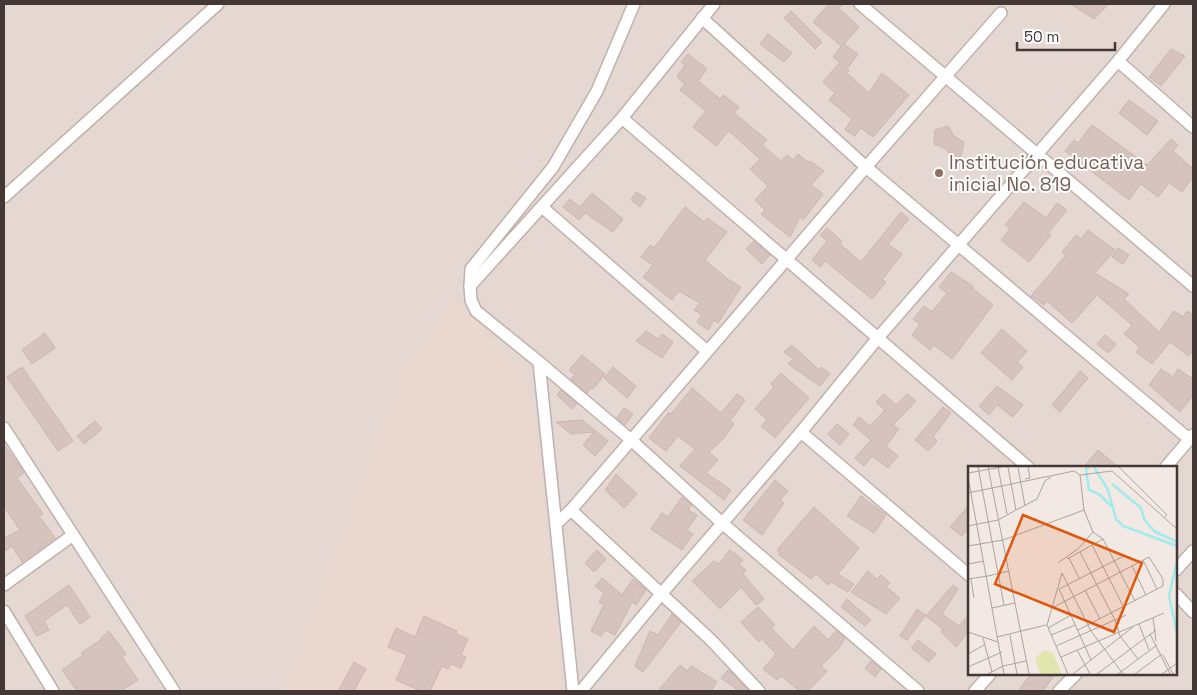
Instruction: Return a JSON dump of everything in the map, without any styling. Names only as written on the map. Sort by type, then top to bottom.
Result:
[{"type":"street","points":[[4,197],[218,4]]},
{"type":"street","points":[[634,4],[597,91],[553,167],[471,269],[471,300],[476,311],[540,362],[630,439],[722,523],[918,691]]},
{"type":"street","points":[[470,286],[622,118],[714,4]]},
{"type":"street","points":[[860,4],[1193,286]]},
{"type":"street","points":[[581,691],[1035,153],[1118,61],[1164,4]]},
{"type":"street","points":[[556,524],[571,510],[630,439],[1001,13]]},
{"type":"street","points":[[702,18],[866,167],[958,246],[1191,437],[1167,466]]},
{"type":"street","points":[[1118,61],[1193,127]]},
{"type":"street","points":[[622,118],[1027,466]]},
{"type":"street","points":[[542,207],[707,351]]},
{"type":"street","points":[[540,362],[573,691]]},
{"type":"street","points":[[4,428],[174,691]]},
{"type":"street","points":[[801,432],[968,574]]},
{"type":"street","points":[[571,510],[711,640],[759,691]]},
{"type":"street","points":[[4,585],[73,535]]},
{"type":"street","points":[[1177,569],[1193,551]]},
{"type":"street","points":[[1177,595],[1193,612]]},
{"type":"street","points":[[4,612],[53,691]]},
{"type":"street","points":[[975,691],[989,675]]},
{"type":"street","points":[[1059,691],[1075,675]]},
{"type":"shaded area","points":[[4,4],[1193,4],[1193,691],[4,691]]},
{"type":"shaded area","points":[[455,299],[522,373],[529,395],[536,428],[562,691],[281,691],[401,374]]},
{"type":"building","points":[[829,4],[843,4],[839,8],[859,27],[844,44],[858,54],[847,69],[849,71],[847,73],[869,93],[882,73],[909,95],[873,137],[861,128],[855,136],[845,130],[852,119],[829,100],[835,93],[823,82],[840,62],[833,57],[841,46],[813,22]]},
{"type":"building","points":[[1071,4],[1109,4],[1094,19]]},
{"type":"building","points":[[791,11],[822,42],[815,49],[784,18]]},
{"type":"building","points":[[768,34],[792,53],[784,62],[760,44]]},
{"type":"building","points":[[1171,49],[1185,56],[1161,86],[1149,77]]},
{"type":"building","points":[[688,54],[707,69],[698,81],[720,99],[723,95],[739,107],[734,113],[767,140],[762,145],[781,161],[787,155],[793,160],[798,154],[809,163],[810,161],[824,171],[811,185],[823,194],[803,220],[800,217],[790,237],[761,214],[765,210],[755,200],[768,186],[750,169],[760,159],[729,131],[716,146],[693,127],[706,111],[680,90],[685,84],[677,77],[685,65],[681,62]]},
{"type":"building","points":[[1129,100],[1158,121],[1147,135],[1119,113]]},
{"type":"building","points":[[1092,125],[1147,165],[1171,139],[1178,145],[1173,151],[1193,169],[1193,177],[1182,192],[1169,183],[1158,197],[1141,184],[1129,200],[1065,151],[1074,140],[1078,143]]},
{"type":"building","points":[[948,126],[954,136],[964,142],[961,156],[953,159],[945,148],[934,144],[935,130]]},
{"type":"building","points":[[636,192],[646,198],[640,207],[631,200]]},
{"type":"building","points":[[592,193],[623,219],[613,232],[585,213],[579,220],[563,207],[570,199],[580,207]]},
{"type":"building","points":[[1024,202],[1046,218],[1057,203],[1067,210],[1048,233],[1051,235],[1029,262],[1001,240],[1010,229],[1005,225]]},
{"type":"building","points":[[685,207],[704,222],[707,218],[727,232],[705,260],[729,280],[741,287],[718,323],[714,320],[708,330],[697,322],[702,315],[694,310],[700,303],[679,291],[672,300],[643,277],[653,265],[641,257],[650,245],[654,248]]},
{"type":"building","points":[[901,212],[909,219],[888,244],[902,254],[882,280],[886,282],[872,299],[825,261],[820,267],[812,260],[827,241],[820,235],[827,228],[842,241],[840,244],[861,262]]},
{"type":"building","points":[[1088,230],[1115,250],[1095,273],[1129,294],[1124,299],[1159,332],[1174,311],[1183,317],[1187,311],[1193,315],[1193,350],[1189,356],[1170,342],[1152,364],[1136,352],[1140,347],[1124,334],[1132,325],[1097,295],[1072,323],[1047,301],[1044,305],[1031,296],[1066,255],[1062,252],[1076,235],[1081,239]]},
{"type":"building","points":[[754,241],[770,255],[762,264],[746,249]]},
{"type":"building","points":[[1118,248],[1129,255],[1123,264],[1112,257]]},
{"type":"building","points":[[951,272],[973,286],[972,288],[993,305],[952,359],[934,345],[930,350],[912,335],[920,324],[913,319],[924,306],[932,312],[947,293],[939,287]]},
{"type":"building","points":[[1002,329],[1027,351],[1017,362],[1023,367],[1012,380],[981,353]]},
{"type":"building","points":[[646,331],[658,339],[662,334],[673,342],[662,358],[636,341]]},
{"type":"building","points":[[45,333],[55,348],[32,364],[22,350]]},
{"type":"building","points":[[1105,335],[1116,344],[1108,353],[1097,344]]},
{"type":"building","points":[[792,345],[819,370],[822,367],[830,374],[820,386],[788,364],[793,359],[784,352]]},
{"type":"building","points":[[582,355],[605,374],[593,389],[591,388],[587,393],[571,379],[575,375],[569,370]]},
{"type":"building","points":[[22,367],[73,441],[58,451],[7,377]]},
{"type":"building","points":[[613,367],[636,386],[627,398],[604,378]]},
{"type":"building","points":[[1161,369],[1173,377],[1178,369],[1193,379],[1193,395],[1180,412],[1149,385]]},
{"type":"building","points":[[1080,371],[1088,378],[1060,412],[1052,405]]},
{"type":"building","points":[[781,373],[809,398],[775,438],[761,426],[767,420],[755,409],[774,387],[771,384]]},
{"type":"building","points":[[997,386],[1023,405],[1013,417],[997,405],[989,415],[979,406]]},
{"type":"building","points":[[692,388],[721,413],[737,394],[745,400],[730,421],[734,424],[724,438],[709,452],[718,460],[706,473],[731,490],[724,500],[680,466],[695,449],[678,436],[666,451],[649,438],[669,412],[671,414]]},
{"type":"building","points":[[561,390],[577,404],[572,409],[557,395]]},
{"type":"building","points":[[884,394],[896,405],[907,394],[916,401],[893,425],[899,429],[886,446],[898,456],[888,468],[872,456],[864,466],[855,458],[871,440],[853,425],[859,417],[870,426],[885,410],[876,402]]},
{"type":"building","points":[[943,407],[951,413],[933,437],[937,441],[928,451],[915,440]]},
{"type":"building","points":[[624,408],[633,414],[625,425],[617,418]]},
{"type":"building","points":[[582,420],[608,441],[595,456],[583,445],[594,432],[571,434],[556,422]]},
{"type":"building","points":[[95,421],[102,429],[84,444],[77,436]]},
{"type":"building","points":[[837,424],[849,434],[840,445],[828,434]]},
{"type":"building","points":[[4,444],[24,473],[17,478],[43,514],[39,516],[55,538],[22,562],[12,546],[4,552],[4,538],[20,530],[4,507]]},
{"type":"building","points":[[1098,450],[1117,466],[1085,466]]},
{"type":"building","points":[[616,474],[637,494],[624,508],[605,490]]},
{"type":"building","points":[[775,480],[788,491],[780,500],[784,503],[762,535],[743,520]]},
{"type":"building","points":[[861,496],[886,515],[874,533],[847,516]]},
{"type":"building","points":[[682,497],[692,505],[688,510],[697,515],[687,530],[693,534],[682,550],[651,529],[662,513],[668,517]]},
{"type":"building","points":[[968,506],[968,529],[962,536],[950,527]]},
{"type":"building","points":[[814,507],[859,548],[838,574],[854,584],[848,592],[831,582],[828,585],[816,574],[811,579],[778,554],[780,552],[777,550]]},
{"type":"building","points":[[597,550],[606,559],[594,572],[585,563]]},
{"type":"building","points":[[730,550],[743,560],[739,565],[746,570],[743,574],[764,599],[756,605],[741,587],[720,609],[692,581],[714,561],[719,564]]},
{"type":"building","points":[[868,571],[877,579],[881,575],[890,583],[886,587],[900,598],[886,614],[851,592]]},
{"type":"building","points":[[602,578],[622,595],[633,579],[646,590],[636,605],[632,602],[615,635],[605,630],[601,636],[591,631],[604,605],[599,602],[604,593],[595,586]]},
{"type":"building","points":[[69,585],[90,617],[80,624],[67,605],[44,621],[49,630],[37,636],[25,616]]},
{"type":"building","points":[[953,585],[958,589],[942,614],[959,626],[968,615],[968,632],[956,647],[941,632],[943,629],[926,616]]},
{"type":"building","points":[[847,599],[871,620],[865,626],[841,607]]},
{"type":"building","points":[[758,607],[775,625],[771,628],[793,650],[814,626],[828,640],[836,631],[845,638],[839,648],[821,666],[827,671],[808,691],[800,691],[781,676],[777,680],[763,669],[776,654],[762,639],[759,642],[741,622]]},
{"type":"building","points":[[917,609],[926,615],[907,640],[900,636]]},
{"type":"building","points":[[672,614],[681,622],[643,672],[635,666],[650,631],[658,635]]},
{"type":"building","points":[[424,616],[457,631],[456,634],[468,639],[461,655],[466,657],[461,668],[451,664],[448,669],[442,666],[430,691],[421,691],[396,680],[407,655],[388,647],[396,628],[415,637]]},
{"type":"building","points":[[109,631],[126,654],[122,657],[138,680],[121,691],[77,691],[62,670],[83,655],[81,653],[102,639]]},
{"type":"building","points":[[918,640],[936,654],[929,662],[911,648]]},
{"type":"building","points":[[871,661],[881,669],[875,677],[865,668]]},
{"type":"building","points":[[354,662],[366,669],[354,691],[338,691]]},
{"type":"building","points":[[680,665],[687,671],[691,666],[717,682],[711,691],[658,691]]},
{"type":"building","points":[[728,670],[749,691],[739,691],[721,678]]},
{"type":"building","points":[[1030,675],[1054,675],[1043,691],[1018,691]]},
{"type":"place","name":"Institución educativa inicial No. 819","points":[[939,173]]}]
